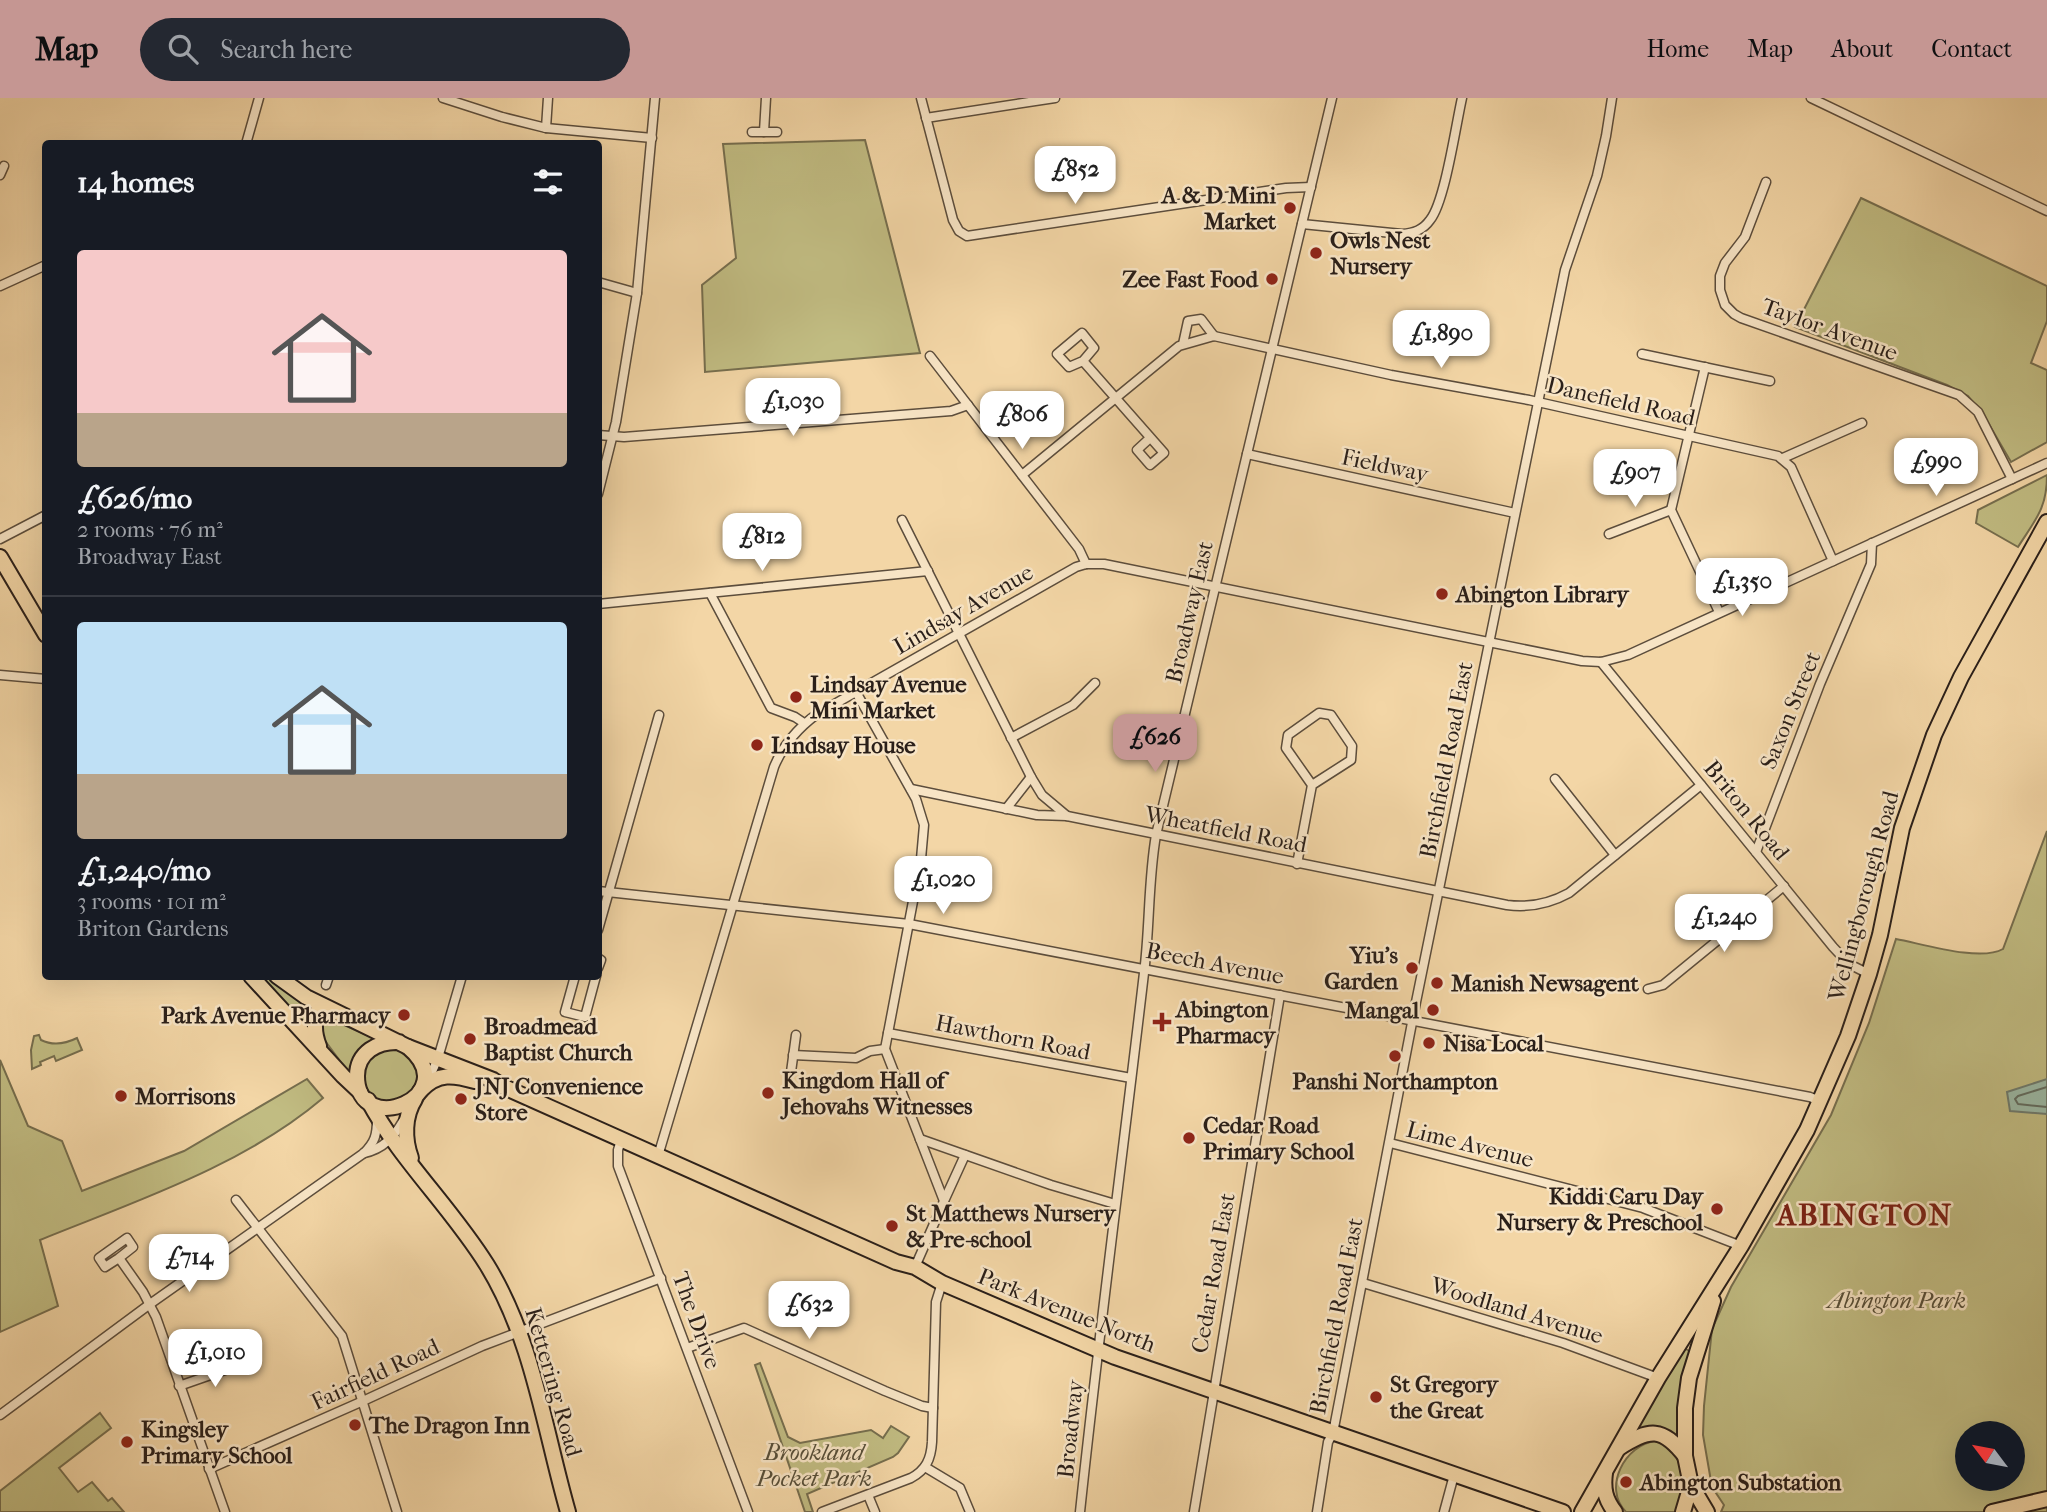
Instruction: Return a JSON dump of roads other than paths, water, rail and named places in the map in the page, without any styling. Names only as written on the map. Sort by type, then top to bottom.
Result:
[{"type":"main road","name":"Wellingborough Road","points":[[1582,1512],[1658,1378],[1741,1246],[1807,1130],[1848,1036],[1869,974],[1880,935],[1902,828],[1934,735],[1961,677],[2047,522]]},
{"type":"main road","points":[[0,557],[42,628]]},
{"type":"main road","name":"Kettering Road","points":[[255,980],[366,1098],[487,1266],[519,1330],[568,1512]]},
{"type":"main road","points":[[283,980],[320,1005],[403,1045],[416,1053],[424,1070],[418,1095],[396,1108],[378,1106],[366,1098],[357,1073],[362,1057],[378,1044],[403,1045]]},
{"type":"main road","points":[[320,1005],[314,1028],[321,1050]]},
{"type":"main road","name":"Park Avenue North","points":[[403,1045],[493,1080],[621,1140],[896,1262],[915,1266],[942,1283],[1098,1350],[1556,1511]]},
{"type":"main road","name":"Park Avenue North","points":[[418,1095],[448,1074],[504,1087]]},
{"type":"main road","name":"Kettering Road","points":[[414,1166],[407,1147],[406,1133],[418,1095]]},
{"type":"main road","name":"Wellingborough Road","points":[[1707,1512],[1691,1485],[1685,1456],[1686,1393],[1703,1330],[1721,1279]]},
{"type":"main road","points":[[1618,1448],[1641,1435],[1651,1433],[1668,1437],[1685,1456]]},
{"type":"main road","points":[[1606,1472],[1603,1487],[1615,1512]]},
{"type":"main road","name":"Wellingborough Road","points":[[1683,1512],[1691,1485]]},
{"type":"main road","points":[[1556,1511],[1575,1506],[1592,1494]]},
{"type":"main road","points":[[1992,1512],[2047,1499]]},
{"type":"street","points":[[247,140],[259,98]]},
{"type":"street","points":[[443,98],[546,128],[652,138]]},
{"type":"street","points":[[546,128],[548,98]]},
{"type":"street","points":[[602,478],[624,382],[637,293],[655,98]]},
{"type":"street","points":[[764,132],[766,98]]},
{"type":"street","points":[[921,98],[953,220],[958,231],[967,236],[1286,188],[1311,187]]},
{"type":"street","points":[[926,118],[1055,98]]},
{"type":"street","name":"Broadway East","points":[[1098,1350],[1145,970],[1148,903],[1156,835],[1332,98]]},
{"type":"street","points":[[1302,224],[1402,234],[1423,228],[1437,209],[1462,98]]},
{"type":"street","name":"Birchfield Road East","points":[[1317,1512],[1328,1442],[1333,1433],[1363,1283],[1412,1021],[1565,270],[1597,176],[1612,98]]},
{"type":"street","points":[[1811,98],[2047,211]]},
{"type":"street","points":[[752,132],[777,132]]},
{"type":"street","name":"Taylor Avenue","points":[[1766,182],[1745,237],[1722,269],[1720,290],[1729,310],[1741,318],[1959,395],[1978,412],[2011,479]]},
{"type":"street","points":[[1,283],[42,267]]},
{"type":"street","points":[[602,283],[637,293]]},
{"type":"street","name":"Danefield Road","points":[[1184,344],[1188,321],[1200,319],[1214,336]]},
{"type":"street","points":[[1082,333],[1094,348],[1083,361],[1069,367],[1057,354],[1082,333]]},
{"type":"street","name":"Danefield Road","points":[[1022,475],[1179,345],[1214,336],[1391,375],[1538,403],[1783,458]]},
{"type":"street","points":[[1642,354],[1770,381]]},
{"type":"street","points":[[930,356],[1079,549],[1086,564],[1104,564],[1582,661],[1601,662],[1628,655],[2047,463]]},
{"type":"street","points":[[1083,361],[1150,438]]},
{"type":"street","points":[[1705,368],[1671,510],[1719,612]]},
{"type":"street","points":[[602,436],[612,437],[951,411],[968,405]]},
{"type":"street","points":[[1833,561],[1791,467],[1783,458],[1862,423]]},
{"type":"street","name":"Fieldway","points":[[1247,454],[1515,513]]},
{"type":"street","points":[[1609,534],[1671,510]]},
{"type":"street","points":[[0,539],[42,517]]},
{"type":"street","points":[[902,520],[1031,777],[1042,795],[1066,816]]},
{"type":"street","name":"Saxon Street","points":[[1756,852],[1811,706],[1871,564],[1872,543]]},
{"type":"street","name":"Lindsay Avenue","points":[[658,1156],[778,757],[804,723],[1064,573],[1086,564]]},
{"type":"street","points":[[602,604],[928,571]]},
{"type":"street","points":[[710,593],[771,708],[804,723]]},
{"type":"street","name":"Briton Road","points":[[1601,662],[1842,957],[1869,974]]},
{"type":"street","points":[[0,675],[42,679]]},
{"type":"street","points":[[1011,738],[1073,705],[1095,683]]},
{"type":"street","points":[[856,692],[922,813],[925,832],[885,1049],[944,1201]]},
{"type":"street","points":[[1297,864],[1312,785],[1286,748],[1288,735],[1320,713],[1331,715],[1352,746],[1351,760],[1312,785]]},
{"type":"street","points":[[602,916],[659,715]]},
{"type":"street","points":[[1006,809],[1031,777]]},
{"type":"street","points":[[1555,779],[1615,855]]},
{"type":"street","name":"Wheatfield Road","points":[[911,789],[1037,815],[1066,816],[1507,905],[1533,906],[1569,893],[1701,785]]},
{"type":"street","points":[[1648,989],[1663,985],[1784,886]]},
{"type":"street","name":"Beech Avenue","points":[[602,891],[909,924],[1820,1101]]},
{"type":"street","points":[[364,1153],[374,1151],[392,1137],[439,1058],[461,980]]},
{"type":"street","points":[[574,980],[565,1012],[585,1017],[595,980]]},
{"type":"street","name":"Cedar Road East","points":[[1194,1512],[1280,995]]},
{"type":"street","name":"Hawthorn Road","points":[[888,1033],[1131,1078]]},
{"type":"street","points":[[791,1072],[796,1035]]},
{"type":"street","points":[[793,1055],[856,1058],[870,1051],[885,1049]]},
{"type":"street","points":[[0,1415],[150,1304],[364,1153],[374,1142],[377,1132],[376,1115]]},
{"type":"street","points":[[920,1139],[1051,1185],[1115,1204]]},
{"type":"street","name":"The Drive","points":[[621,1140],[618,1166],[748,1512]]},
{"type":"street","name":"Lime Avenue","points":[[1390,1143],[1643,1209],[1741,1246]]},
{"type":"street","points":[[915,1266],[965,1154]]},
{"type":"street","points":[[236,1200],[342,1336],[397,1512]]},
{"type":"street","points":[[119,1258],[150,1304],[225,1512]]},
{"type":"street","name":"Fairfield Road","points":[[209,1469],[519,1330],[661,1278]]},
{"type":"street","points":[[822,1512],[911,1478],[925,1467],[931,1453],[936,1302],[942,1283]]},
{"type":"street","name":"Woodland Avenue","points":[[1363,1283],[1563,1342],[1658,1378]]},
{"type":"street","points":[[687,1348],[744,1328],[884,1391],[933,1408]]},
{"type":"street","name":"Broadway","points":[[1080,1512],[1098,1350]]},
{"type":"street","points":[[179,1386],[242,1364]]},
{"type":"street","points":[[925,1467],[960,1488],[970,1512]]},
{"type":"street","points":[[1444,1512],[1454,1475]]},
{"type":"street","points":[[868,1495],[875,1512]]},
{"type":"water","points":[[2047,1079],[2047,1114],[2010,1111],[2007,1092]]},
{"type":"place","name":"A & D Mini Market","points":[[1290,208]]},
{"type":"place","name":"Owls Nest Nursery","points":[[1316,253]]},
{"type":"place","name":"Zee Fast Food","points":[[1272,279]]},
{"type":"place","name":"Abington Library","points":[[1442,594]]},
{"type":"place","name":"Lindsay Avenue Mini Market","points":[[796,697]]},
{"type":"place","name":"Lindsay House","points":[[757,745]]},
{"type":"place","name":"Yiu's Garden","points":[[1412,968]]},
{"type":"place","name":"Manish Newsagent","points":[[1437,983]]},
{"type":"place","name":"Mangal","points":[[1433,1010]]},
{"type":"place","name":"Park Avenue Pharmacy","points":[[404,1015]]},
{"type":"place","name":"Abington Pharmacy","points":[[1162,1022]]},
{"type":"place","name":"Broadmead Baptist Church","points":[[470,1039]]},
{"type":"place","name":"Nisa Local","points":[[1429,1043]]},
{"type":"place","name":"Panshi Northampton","points":[[1395,1056]]},
{"type":"place","name":"Kingdom Hall of Jehovahs Witnesses","points":[[768,1093]]},
{"type":"place","name":"Morrisons","points":[[121,1096]]},
{"type":"place","name":"JNJ Convenience Store","points":[[461,1099]]},
{"type":"place","name":"Cedar Road Primary School","points":[[1189,1138]]},
{"type":"place","name":"Kiddi Caru Day Nursery & Preschool","points":[[1717,1209]]},
{"type":"place","name":"St Matthews Nursery & Pre-school","points":[[892,1226]]},
{"type":"place","name":"St Gregory the Great","points":[[1376,1397]]},
{"type":"place","name":"The Dragon Inn","points":[[355,1425]]},
{"type":"place","name":"Kingsley Primary School","points":[[127,1442]]},
{"type":"place","name":"Abington Substation","points":[[1626,1482]]},
{"type":"district","name":"ABINGTON","points":[[1865,1215]]},
{"type":"park label","name":"Abington Park","points":[[1897,1300]]},
{"type":"park label","name":"Brookland Pocket Park","points":[[814,1465]]}]
